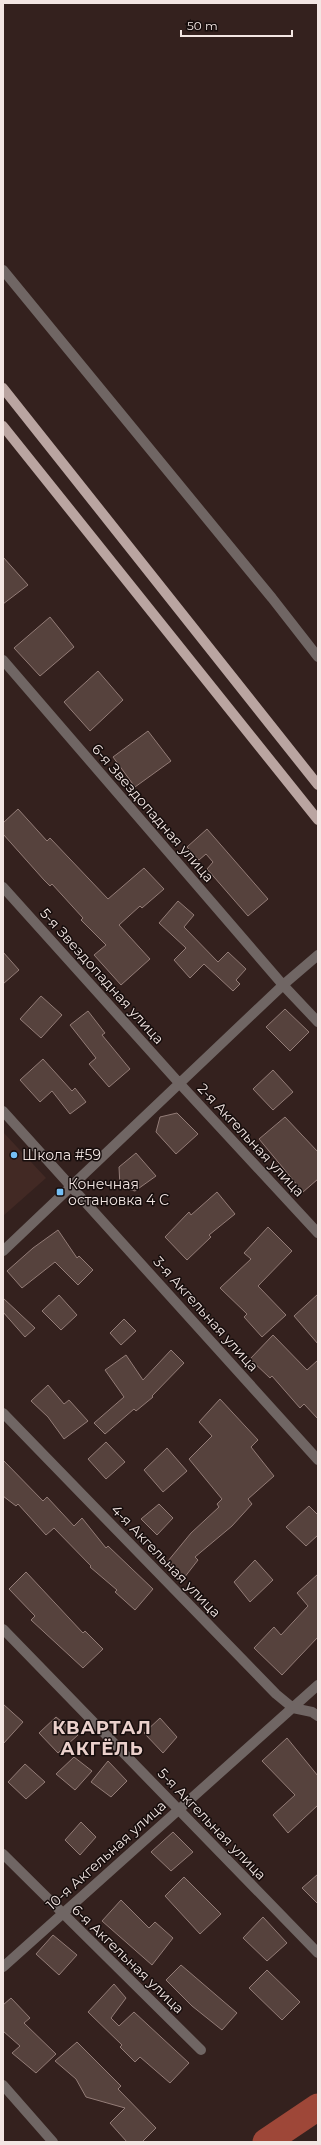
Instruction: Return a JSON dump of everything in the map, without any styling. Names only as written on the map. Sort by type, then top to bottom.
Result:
[{"type":"main road","points":[[3,388],[318,785]]},
{"type":"main road","points":[[3,426],[318,820]]},
{"type":"street","points":[[3,270],[267,592],[318,657]]},
{"type":"street","name":"6-я Звездопадная улица","points":[[3,660],[283,985],[318,1022]]},
{"type":"street","name":"5-я Звездопадная улица","points":[[3,887],[180,1084]]},
{"type":"street","points":[[3,1251],[283,985],[318,955]]},
{"type":"street","name":"2-я Акгельная улица","points":[[180,1084],[318,1233]]},
{"type":"street","name":"3-я Акгельная улица","points":[[3,1111],[318,1460]]},
{"type":"street","name":"4-я Акгельная улица","points":[[3,1413],[258,1676],[293,1708],[312,1712],[318,1716]]},
{"type":"street","name":"5-я Акгельная улица","points":[[3,1629],[318,1953]]},
{"type":"street","name":"10-я Акгельная улица","points":[[3,1967],[61,1913],[318,1685]]},
{"type":"street","name":"6-я Акгельная улица","points":[[3,1854],[201,2050]]},
{"type":"street","points":[[3,2085],[53,2142]]},
{"type":"shaded area","name":"Школа #59","points":[[3,1132],[46,1178],[3,1216]]},
{"type":"building","points":[[3,557],[28,585],[3,604]]},
{"type":"building","points":[[50,617],[74,647],[40,676],[14,648]]},
{"type":"building","points":[[98,671],[123,700],[90,731],[64,702]]},
{"type":"building","points":[[148,731],[171,761],[135,787],[113,757]]},
{"type":"building","points":[[18,809],[47,841],[50,838],[108,899],[144,868],[164,889],[142,908],[140,906],[119,925],[150,959],[121,985],[94,955],[106,945],[81,920],[83,918],[52,884],[50,886],[44,880],[3,834],[3,823]]},
{"type":"building","points":[[207,829],[268,899],[248,916],[207,869],[213,862],[206,854],[199,860],[187,847]]},
{"type":"building","points":[[178,901],[194,915],[184,927],[218,962],[228,952],[246,969],[236,980],[240,984],[233,991],[204,964],[190,978],[174,960],[186,948],[159,923]]},
{"type":"building","points":[[3,952],[19,970],[3,984]]},
{"type":"building","points":[[41,996],[62,1015],[41,1038],[20,1019]]},
{"type":"building","points":[[285,1009],[309,1032],[290,1051],[266,1027]]},
{"type":"building","points":[[88,1011],[105,1033],[102,1035],[130,1069],[109,1087],[89,1064],[96,1058],[70,1025]]},
{"type":"building","points":[[43,1059],[72,1091],[75,1088],[86,1102],[70,1114],[52,1091],[40,1102],[20,1080]]},
{"type":"building","points":[[273,1070],[293,1092],[273,1110],[253,1089]]},
{"type":"building","points":[[177,1113],[198,1134],[176,1154],[156,1132],[160,1117]]},
{"type":"building","points":[[285,1117],[318,1152],[318,1179],[303,1192],[259,1139]]},
{"type":"building","points":[[136,1153],[156,1176],[135,1191],[120,1187],[119,1167]]},
{"type":"building","points":[[217,1192],[235,1214],[209,1235],[211,1237],[187,1260],[165,1237],[189,1212],[191,1215]]},
{"type":"building","points":[[268,1227],[292,1251],[258,1286],[286,1315],[262,1337],[244,1317],[247,1314],[220,1288],[251,1259],[244,1253]]},
{"type":"building","points":[[58,1230],[77,1258],[79,1256],[93,1270],[78,1285],[55,1262],[22,1288],[7,1271],[33,1248]]},
{"type":"building","points":[[318,1294],[318,1344],[294,1316]]},
{"type":"building","points":[[59,1295],[77,1315],[61,1330],[42,1311]]},
{"type":"building","points":[[3,1298],[35,1328],[25,1337],[3,1312]]},
{"type":"building","points":[[124,1319],[136,1331],[121,1345],[110,1333]]},
{"type":"building","points":[[273,1335],[307,1370],[318,1360],[318,1419],[304,1404],[300,1408],[272,1376],[270,1378],[250,1359]]},
{"type":"building","points":[[171,1350],[184,1363],[152,1396],[153,1397],[136,1411],[134,1409],[105,1434],[94,1423],[124,1397],[105,1370],[126,1355],[143,1380]]},
{"type":"building","points":[[48,1385],[64,1404],[69,1400],[88,1421],[64,1439],[48,1417],[31,1401]]},
{"type":"building","points":[[220,1399],[258,1440],[251,1447],[274,1476],[248,1499],[252,1504],[232,1526],[195,1557],[198,1560],[184,1578],[168,1561],[191,1533],[219,1507],[217,1504],[222,1499],[189,1459],[212,1436],[199,1422]]},
{"type":"building","points":[[106,1442],[125,1462],[106,1479],[88,1459]]},
{"type":"building","points":[[167,1448],[187,1471],[163,1492],[144,1470]]},
{"type":"building","points":[[3,1460],[43,1501],[47,1497],[74,1526],[82,1518],[106,1548],[108,1546],[153,1589],[135,1610],[115,1592],[117,1590],[90,1567],[91,1566],[54,1528],[46,1535],[18,1504],[16,1506],[3,1496]]},
{"type":"building","points":[[159,1504],[173,1518],[157,1535],[141,1519]]},
{"type":"building","points":[[309,1506],[318,1515],[318,1535],[306,1546],[286,1527]]},
{"type":"building","points":[[255,1560],[273,1580],[250,1602],[234,1582]]},
{"type":"building","points":[[26,1572],[83,1633],[85,1631],[103,1649],[83,1668],[31,1620],[35,1616],[9,1589]]},
{"type":"building","points":[[318,1574],[318,1637],[282,1675],[254,1648],[274,1627],[281,1635],[308,1606],[297,1593]]},
{"type":"building","points":[[3,1704],[23,1722],[3,1744]]},
{"type":"building","points":[[56,1717],[78,1735],[58,1753],[39,1733]]},
{"type":"building","points":[[160,1718],[177,1737],[163,1753],[144,1733]]},
{"type":"building","points":[[287,1738],[318,1776],[318,1805],[288,1833],[273,1815],[295,1795],[262,1761]]},
{"type":"building","points":[[74,1757],[92,1771],[75,1790],[56,1774]]},
{"type":"building","points":[[108,1761],[127,1781],[111,1797],[91,1782]]},
{"type":"building","points":[[25,1764],[45,1782],[26,1799],[8,1782]]},
{"type":"building","points":[[81,1822],[96,1837],[80,1855],[65,1840]]},
{"type":"building","points":[[173,1832],[193,1852],[171,1871],[151,1852]]},
{"type":"building","points":[[318,1874],[318,1904],[302,1888]]},
{"type":"building","points":[[184,1877],[221,1914],[200,1934],[165,1896]]},
{"type":"building","points":[[121,1900],[149,1928],[155,1922],[173,1938],[152,1965],[102,1921]]},
{"type":"building","points":[[263,1917],[287,1943],[267,1961],[243,1938]]},
{"type":"building","points":[[53,1935],[77,1955],[59,1975],[36,1954]]},
{"type":"building","points":[[181,1965],[237,2013],[222,2030],[192,2006],[166,1980]]},
{"type":"building","points":[[267,1970],[300,2002],[282,2020],[249,1988]]},
{"type":"building","points":[[114,1984],[126,1998],[111,2018],[119,2026],[134,2012],[189,2063],[170,2083],[140,2057],[135,2062],[120,2047],[122,2045],[88,2012]]},
{"type":"building","points":[[11,1998],[30,2018],[24,2023],[56,2054],[36,2073],[12,2053],[20,2046],[3,2031],[3,2005]]},
{"type":"building","points":[[77,2042],[121,2086],[118,2089],[156,2128],[142,2142],[127,2142],[110,2123],[125,2108],[86,2097],[76,2079],[55,2061]]},
{"type":"waterway","points":[[266,2142],[318,2107]]},
{"type":"place","name":"Школа #59","points":[[14,1155]]},
{"type":"place","name":"Конечная остановка 4 С","points":[[60,1192]]},
{"type":"district","name":"КВАРТАЛ АКГЁЛЬ","points":[[102,1738]]}]
